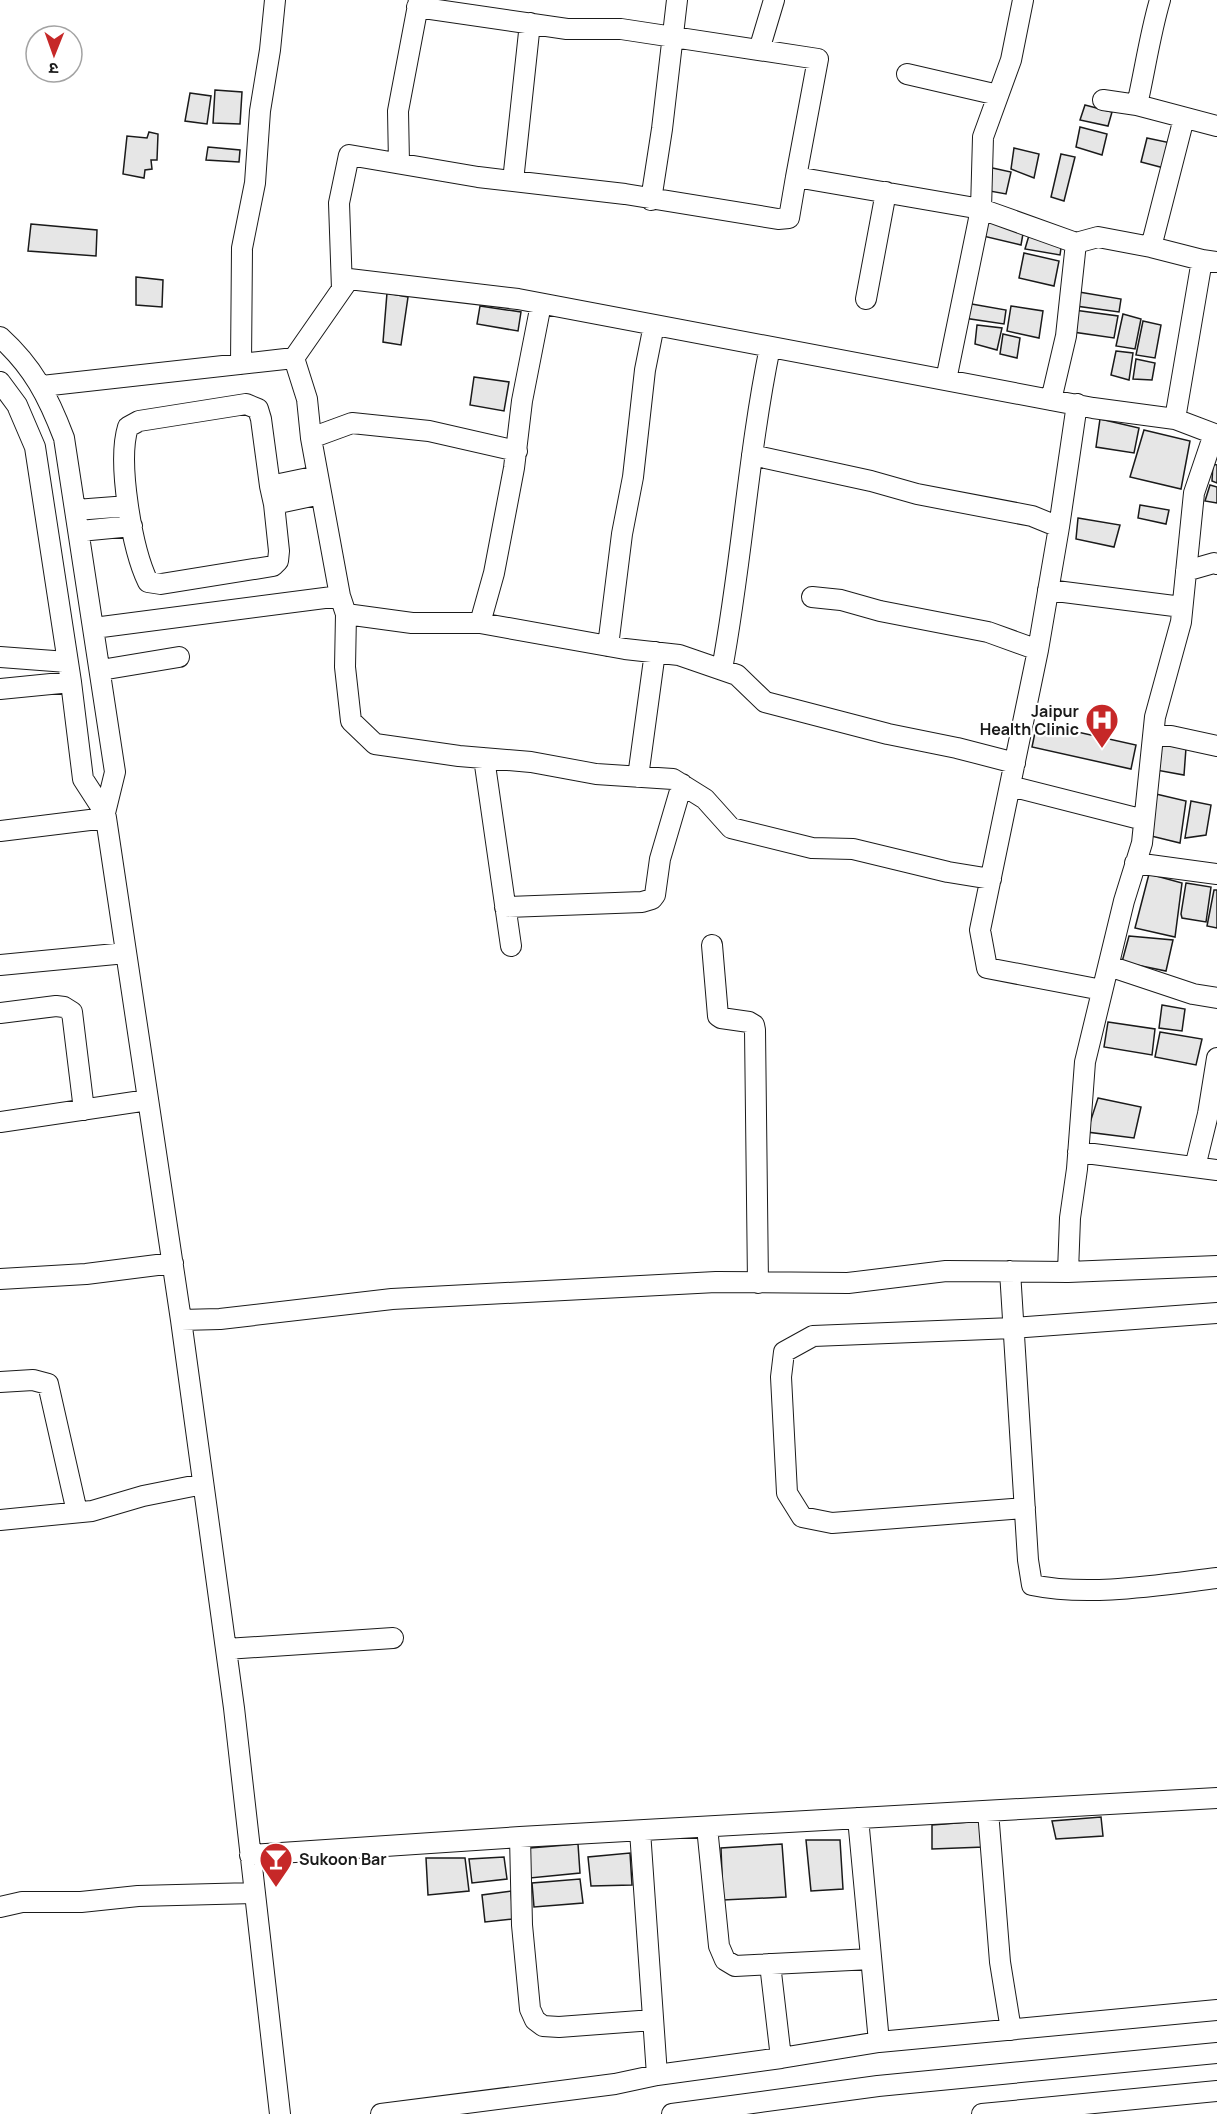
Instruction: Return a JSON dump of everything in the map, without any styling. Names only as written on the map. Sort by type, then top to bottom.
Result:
[{"type":"street","points":[[241,364],[242,248],[255,183],[260,111],[275,0]]},
{"type":"street","points":[[651,200],[674,38],[677,0]]},
{"type":"street","points":[[759,50],[774,0]]},
{"type":"street","points":[[946,380],[981,209],[983,137],[1011,60],[1023,0]]},
{"type":"street","points":[[1137,105],[1152,26],[1160,0]]},
{"type":"street","points":[[342,289],[339,203],[349,155],[399,163],[513,181],[625,194],[651,200],[789,218],[818,59],[621,29],[567,29],[418,4],[398,111],[399,163]]},
{"type":"street","points":[[513,181],[530,23]]},
{"type":"street","points":[[907,74],[998,95]]},
{"type":"street","points":[[1103,100],[1137,105],[1217,126]]},
{"type":"street","points":[[1151,247],[1184,118]]},
{"type":"street","points":[[795,177],[981,209],[1076,243],[1098,237],[1209,261],[1175,419]]},
{"type":"street","points":[[866,299],[886,192]]},
{"type":"street","points":[[1051,400],[1066,336],[1076,243]]},
{"type":"street","points":[[42,386],[294,358],[349,279],[518,299],[1051,400],[1175,419],[1216,434],[1194,493],[1181,622],[1155,717],[1142,843],[1124,901],[1085,1062],[1070,1218],[1068,1272]]},
{"type":"street","points":[[480,623],[494,573],[517,451],[522,401],[541,304]]},
{"type":"street","points":[[608,646],[622,534],[633,477],[645,370],[654,325]]},
{"type":"street","points":[[0,337],[19,354],[42,386],[64,438],[80,531],[115,772],[105,815],[173,1263],[226,1649],[280,2114]]},
{"type":"street","points":[[722,669],[731,617],[758,404],[770,347]]},
{"type":"street","points":[[294,358],[307,399],[319,485],[343,605],[345,667],[351,721],[375,744],[531,762],[596,774],[673,779],[705,799],[731,828],[812,848],[853,849],[948,872],[991,879]]},
{"type":"street","points":[[0,382],[17,405],[35,447],[71,682],[83,779],[105,815]]},
{"type":"street","points":[[246,404],[258,409],[279,551],[278,561],[273,566],[161,584],[148,582],[128,506],[124,439],[128,427],[139,421],[246,404]]},
{"type":"street","points":[[1077,404],[1038,650],[980,930],[987,968],[1102,990]]},
{"type":"street","points":[[311,438],[352,423],[429,431],[517,451]]},
{"type":"street","points":[[752,455],[871,481],[917,494],[1032,516],[1059,527]]},
{"type":"street","points":[[272,495],[319,485]]},
{"type":"street","points":[[76,510],[128,506]]},
{"type":"street","points":[[80,531],[132,526]]},
{"type":"street","points":[[1186,571],[1217,564]]},
{"type":"street","points":[[1048,590],[1182,607]]},
{"type":"street","points":[[812,597],[841,600],[880,611],[988,632],[1038,650]]},
{"type":"street","points":[[94,628],[343,605],[412,623],[480,623],[608,646],[679,655],[737,675],[765,702],[830,720],[1015,763]]},
{"type":"street","points":[[638,777],[655,652]]},
{"type":"street","points":[[0,657],[67,662]]},
{"type":"street","points":[[101,670],[179,657]]},
{"type":"street","points":[[0,688],[71,682]]},
{"type":"street","points":[[1153,736],[1171,736],[1217,746]]},
{"type":"street","points":[[484,758],[511,946]]},
{"type":"street","points":[[505,907],[642,902],[652,899],[655,895],[660,859],[682,784]]},
{"type":"street","points":[[1010,786],[1144,820]]},
{"type":"street","points":[[0,831],[105,815]]},
{"type":"street","points":[[1135,863],[1217,874]]},
{"type":"street","points":[[712,945],[718,1016],[749,1022],[754,1025],[755,1030],[758,1283]]},
{"type":"street","points":[[0,965],[126,953]]},
{"type":"street","points":[[1109,966],[1193,994],[1217,998]]},
{"type":"street","points":[[0,1013],[56,1006],[64,1007],[72,1012],[84,1110]]},
{"type":"street","points":[[1195,1167],[1208,1114],[1217,1058]]},
{"type":"street","points":[[0,1122],[148,1100]]},
{"type":"street","points":[[1078,1152],[1217,1170]]},
{"type":"street","points":[[0,1279],[86,1274],[173,1263]]},
{"type":"street","points":[[181,1320],[220,1319],[392,1299],[716,1282],[848,1283],[946,1271],[1068,1272],[1217,1266]]},
{"type":"street","points":[[1010,1271],[1028,1560],[1032,1585],[1054,1589],[1131,1588],[1217,1578]]},
{"type":"street","points":[[1025,1508],[832,1523],[802,1517],[787,1493],[781,1377],[784,1352],[813,1336],[1013,1328],[1217,1313]]},
{"type":"street","points":[[0,1382],[33,1380],[48,1384],[77,1512]]},
{"type":"street","points":[[0,1520],[92,1511],[143,1496],[203,1484]]},
{"type":"street","points":[[226,1649],[393,1638]]},
{"type":"street","points":[[250,1855],[520,1837],[1217,1798]]},
{"type":"street","points":[[988,1811],[1000,1962],[1011,2030]]},
{"type":"street","points":[[858,1818],[879,2042]]},
{"type":"street","points":[[707,1827],[719,1946],[725,1960],[735,1966],[871,1959]]},
{"type":"street","points":[[640,1831],[657,2075]]},
{"type":"street","points":[[520,1837],[522,1925],[530,2009],[535,2020],[543,2026],[559,2027],[653,2020]]},
{"type":"street","points":[[0,1907],[22,1902],[81,1902],[138,1896],[255,1893]]},
{"type":"street","points":[[770,1964],[781,2058]]},
{"type":"street","points":[[381,2114],[615,2084],[657,2075],[879,2042],[1217,2010]]},
{"type":"street","points":[[672,2114],[878,2086],[1217,2053]]},
{"type":"street","points":[[982,2114],[1217,2091]]},
{"type":"building","points":[[215,90],[242,92],[240,124],[213,123]]},
{"type":"building","points":[[190,93],[211,96],[207,124],[185,121]]},
{"type":"building","points":[[1085,105],[1112,112],[1108,126],[1080,120]]},
{"type":"building","points":[[1080,127],[1107,134],[1102,155],[1076,147]]},
{"type":"building","points":[[149,132],[158,134],[157,160],[151,160],[152,169],[145,170],[144,178],[123,174],[127,136],[147,138]]},
{"type":"building","points":[[1147,138],[1171,143],[1164,168],[1141,162]]},
{"type":"building","points":[[208,147],[240,150],[239,162],[206,160]]},
{"type":"building","points":[[1014,148],[1039,154],[1034,178],[1011,169]]},
{"type":"building","points":[[1061,154],[1075,157],[1064,201],[1051,197]]},
{"type":"building","points":[[988,167],[1011,172],[1006,194],[984,190]]},
{"type":"building","points":[[986,218],[1024,228],[1021,245],[983,236]]},
{"type":"building","points":[[31,224],[97,230],[96,256],[28,251]]},
{"type":"building","points":[[1030,232],[1062,241],[1060,255],[1025,249]]},
{"type":"building","points":[[1024,253],[1059,261],[1054,286],[1019,278]]},
{"type":"building","points":[[136,277],[163,280],[162,307],[136,305]]},
{"type":"building","points":[[1079,292],[1121,299],[1119,312],[1076,306]]},
{"type":"building","points":[[387,293],[408,297],[401,345],[383,342]]},
{"type":"building","points":[[966,303],[1006,310],[1004,324],[964,318]]},
{"type":"building","points":[[480,306],[521,312],[518,331],[477,324]]},
{"type":"building","points":[[1011,306],[1043,311],[1039,338],[1007,331]]},
{"type":"building","points":[[1074,310],[1118,316],[1114,338],[1073,332]]},
{"type":"building","points":[[1123,314],[1141,319],[1135,349],[1116,346]]},
{"type":"building","points":[[1143,321],[1161,325],[1155,358],[1136,355]]},
{"type":"building","points":[[977,325],[1002,328],[997,350],[975,344]]},
{"type":"building","points":[[1003,334],[1020,338],[1017,358],[1000,354]]},
{"type":"building","points":[[1116,351],[1133,353],[1129,380],[1111,375]]},
{"type":"building","points":[[1136,359],[1155,363],[1152,380],[1133,379]]},
{"type":"building","points":[[474,377],[509,382],[504,411],[470,405]]},
{"type":"building","points":[[1100,419],[1139,428],[1134,453],[1096,447]]},
{"type":"building","points":[[1144,430],[1190,441],[1181,489],[1130,477]]},
{"type":"building","points":[[1213,464],[1217,465],[1217,483],[1212,481]]},
{"type":"building","points":[[1210,485],[1217,487],[1217,503],[1205,501]]},
{"type":"building","points":[[1140,505],[1169,510],[1166,524],[1138,518]]},
{"type":"building","points":[[1078,518],[1120,525],[1114,547],[1076,539]]},
{"type":"building","points":[[1037,723],[1136,745],[1131,769],[1032,747]]},
{"type":"building","points":[[1162,745],[1186,748],[1184,775],[1156,770]]},
{"type":"building","points":[[1156,794],[1186,801],[1180,843],[1147,835]]},
{"type":"building","points":[[1191,801],[1211,805],[1206,835],[1185,838]]},
{"type":"building","points":[[1149,874],[1182,883],[1175,937],[1135,928]]},
{"type":"building","points":[[1186,883],[1211,887],[1206,922],[1182,918]]},
{"type":"building","points":[[1214,890],[1217,890],[1217,928],[1207,926]]},
{"type":"building","points":[[1129,936],[1173,940],[1166,971],[1122,962]]},
{"type":"building","points":[[1162,1005],[1185,1009],[1182,1031],[1159,1028]]},
{"type":"building","points":[[1108,1022],[1155,1029],[1152,1055],[1104,1047]]},
{"type":"building","points":[[1160,1032],[1202,1039],[1196,1065],[1155,1057]]},
{"type":"building","points":[[1098,1098],[1141,1107],[1134,1138],[1087,1132]]},
{"type":"building","points":[[1101,1817],[1103,1836],[1056,1839],[1052,1821]]},
{"type":"building","points":[[982,1821],[984,1847],[932,1849],[932,1825]]},
{"type":"building","points":[[806,1840],[840,1840],[843,1889],[811,1891]]},
{"type":"building","points":[[578,1844],[580,1873],[530,1878],[530,1848]]},
{"type":"building","points":[[782,1844],[786,1897],[723,1900],[721,1848]]},
{"type":"building","points":[[630,1853],[632,1885],[591,1886],[588,1857]]},
{"type":"building","points":[[504,1857],[507,1879],[472,1883],[469,1859]]},
{"type":"building","points":[[426,1858],[465,1858],[469,1891],[428,1895]]},
{"type":"building","points":[[580,1879],[583,1903],[534,1907],[532,1883]]},
{"type":"building","points":[[511,1891],[513,1919],[485,1922],[482,1895]]},
{"type":"place","name":"Jaipur Health Clinic","points":[[1102,749]]},
{"type":"place","name":"Sukoon Bar","points":[[276,1888]]}]
